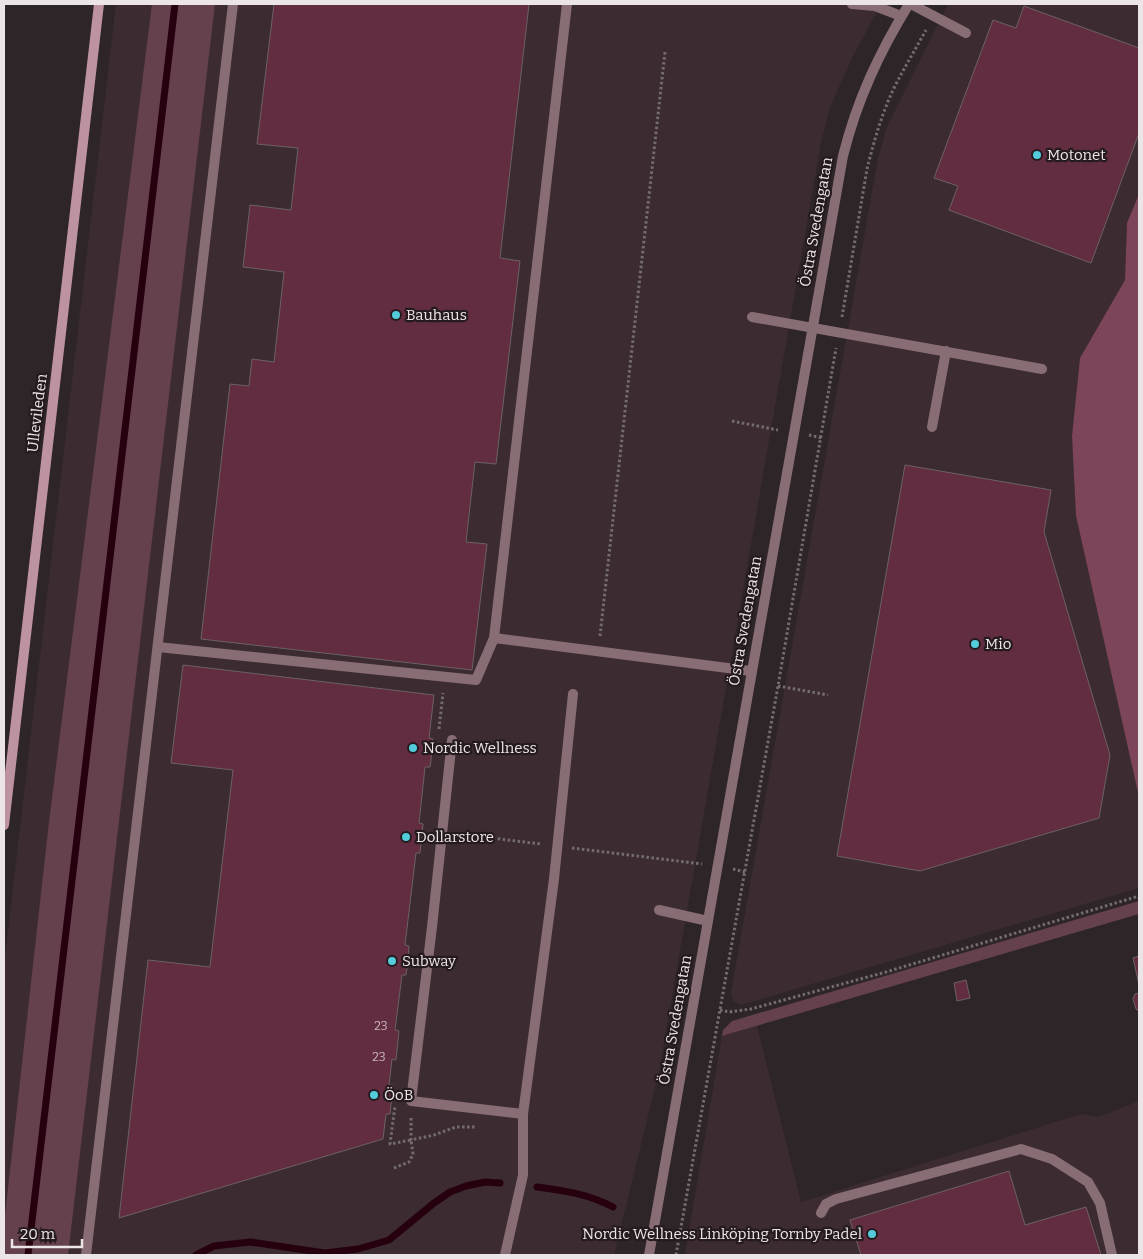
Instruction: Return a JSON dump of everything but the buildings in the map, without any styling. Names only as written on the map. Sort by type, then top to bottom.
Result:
[{"type":"main road","name":"Ullevileden","points":[[4,825],[99,4]]},
{"type":"street","points":[[86,1255],[233,4]]},
{"type":"street","points":[[158,647],[476,680],[494,638],[567,4]]},
{"type":"street","points":[[852,4],[874,6],[901,16]]},
{"type":"street","points":[[910,4],[966,33]]},
{"type":"street","name":"Östra Svedengatan","points":[[649,1255],[843,156],[865,85],[901,16],[910,4]]},
{"type":"street","points":[[752,318],[1042,369]]},
{"type":"street","points":[[932,427],[946,351]]},
{"type":"street","points":[[494,638],[751,671]]},
{"type":"street","points":[[505,1255],[523,1175],[523,1114],[554,880],[573,694]]},
{"type":"street","points":[[452,740],[411,1101],[523,1114]]},
{"type":"street","points":[[659,910],[708,921]]},
{"type":"street","points":[[821,1213],[826,1204],[836,1199],[1021,1149],[1052,1159],[1088,1182],[1100,1203],[1112,1255]]},
{"type":"path","points":[[676,1255],[868,168],[882,117],[894,88],[934,16]]},
{"type":"path","points":[[598,652],[665,52]]},
{"type":"path","points":[[778,686],[828,695]]},
{"type":"path","points":[[720,1010],[729,1012],[751,1009],[886,972],[1139,896]]},
{"type":"path","points":[[394,1168],[409,1162],[413,1154],[411,1101]]},
{"type":"path","points":[[411,1140],[434,1135],[456,1127],[484,1128]]},
{"type":"shaded area","points":[[116,4],[881,4],[853,56],[830,107],[821,143],[659,1071],[614,1255],[4,1255],[4,965]]},
{"type":"shaded area","points":[[152,4],[215,4],[68,1255],[4,1255],[4,1224],[49,822]]},
{"type":"shaded area","points":[[948,4],[1139,4],[1139,194],[1127,223],[1125,280],[1080,358],[1072,436],[1076,516],[1139,797],[1139,888],[741,1005],[733,1001],[731,993],[878,158],[887,127]]},
{"type":"shaded area","points":[[1139,194],[1139,797],[1076,516],[1072,436],[1080,358],[1125,280],[1127,223]]},
{"type":"shaded area","points":[[1139,901],[1139,914],[722,1036],[723,1030],[732,1021]]},
{"type":"shaded area","points":[[757,1026],[801,1202],[1081,1114],[1099,1117],[1139,1101],[1139,1255],[685,1255],[722,1036]]},
{"type":"waterway","points":[[28,1255],[175,4]]},
{"type":"waterway","points":[[196,1255],[214,1246],[250,1242],[325,1253],[358,1249],[389,1240],[450,1192],[485,1182],[500,1183]]},
{"type":"waterway","points":[[537,1187],[586,1196],[613,1207]]},
{"type":"place","name":"Motonet","points":[[1037,155]]},
{"type":"place","name":"Bauhaus","points":[[396,315]]},
{"type":"place","name":"Mio","points":[[975,644]]},
{"type":"place","name":"Nordic Wellness","points":[[413,748]]},
{"type":"place","name":"Dollarstore","points":[[406,837]]},
{"type":"place","name":"Subway","points":[[392,961]]},
{"type":"place","name":"ÖoB","points":[[374,1095]]},
{"type":"place","name":"Nordic Wellness Linköping Tornby Padel","points":[[872,1234]]}]
